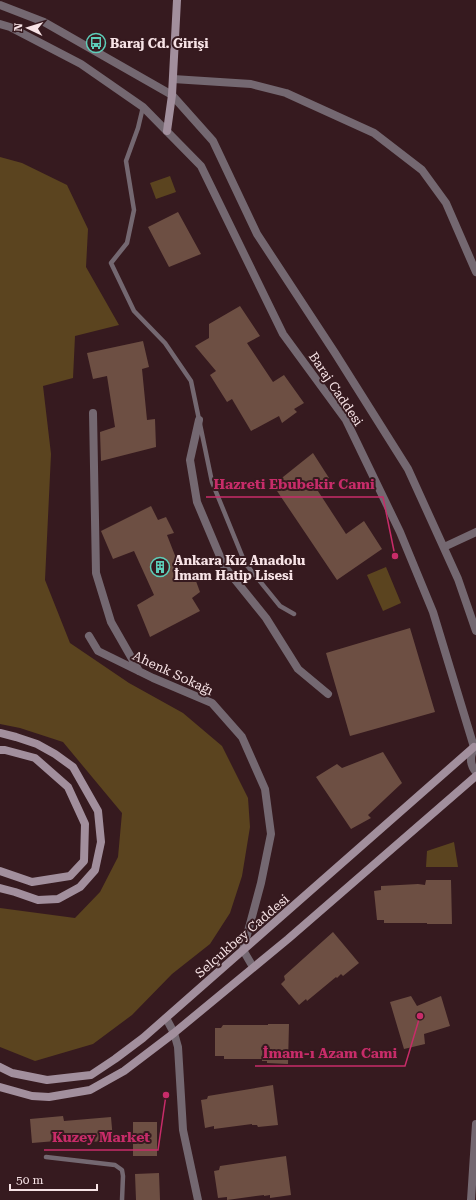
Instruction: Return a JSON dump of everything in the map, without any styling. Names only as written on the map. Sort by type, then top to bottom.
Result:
[{"type":"street","points":[[167,131],[172,95],[177,0]]},
{"type":"street","name":"Baraj Caddesi","points":[[0,5],[44,22],[172,95],[214,141],[257,234],[335,353],[408,469],[458,579],[476,631]]},
{"type":"street","name":"Baraj Caddesi","points":[[0,24],[10,27],[81,64],[143,107],[201,166],[283,334],[346,420],[400,532],[433,612],[475,747]]},
{"type":"street","points":[[173,79],[251,84],[286,93],[374,133],[422,170],[446,203],[476,272]]},
{"type":"street","points":[[93,413],[96,573],[111,622],[140,672]]},
{"type":"street","points":[[199,420],[190,460],[197,502],[224,566],[266,618],[298,669],[328,694]]},
{"type":"street","points":[[444,548],[476,532]]},
{"type":"street","name":"Ahenk Sokağı","points":[[89,636],[98,651],[140,672],[212,703],[242,737],[265,788],[271,834],[262,883],[243,950]]},
{"type":"street","points":[[0,733],[38,744],[73,767],[98,810],[101,842],[95,870],[80,887],[58,899],[38,900],[0,888]]},
{"type":"street","points":[[475,747],[471,758],[471,764],[476,772]]},
{"type":"street","name":"Selçukbey Caddesi","points":[[0,1067],[12,1074],[47,1080],[91,1075],[115,1059],[143,1038],[475,747]]},
{"type":"street","points":[[0,750],[35,758],[68,787],[85,824],[84,861],[70,876],[32,882],[0,871]]},
{"type":"street","points":[[0,1087],[32,1096],[49,1097],[90,1090],[124,1071],[174,1033],[253,967],[476,776]]},
{"type":"street","points":[[243,950],[253,967]]},
{"type":"street","points":[[166,1018],[174,1033],[178,1047],[183,1130],[198,1200]]},
{"type":"street","points":[[471,1200],[476,1124]]},
{"type":"lane","points":[[143,107],[138,128],[126,160],[134,210],[127,243],[111,263],[134,311],[165,343],[191,381],[212,482],[246,563],[280,606],[294,614]]},
{"type":"lane","points":[[46,1157],[115,1164],[122,1170],[122,1200]]},
{"type":"shaded area","points":[[0,157],[22,163],[67,185],[88,229],[86,267],[119,325],[75,336],[73,378],[43,386],[51,454],[45,580],[70,643],[129,683],[183,713],[222,746],[248,798],[250,827],[242,876],[230,913],[210,944],[172,974],[132,1015],[93,1044],[35,1061],[0,1047],[0,908],[75,918],[100,892],[118,857],[122,813],[63,742],[20,728],[0,724]]},
{"type":"shaded area","points":[[170,176],[176,192],[156,199],[150,183]]},
{"type":"shaded area","points":[[386,567],[401,603],[383,611],[367,575]]},
{"type":"shaded area","points":[[454,842],[458,867],[426,867],[427,851]]},
{"type":"building","points":[[178,212],[201,254],[169,267],[148,227]]},
{"type":"building","points":[[240,306],[260,336],[247,343],[273,382],[284,375],[304,403],[294,409],[297,412],[282,423],[279,416],[251,431],[232,399],[227,402],[210,375],[216,371],[195,346],[209,338],[209,324]]},
{"type":"building","points":[[143,341],[149,367],[142,369],[147,420],[155,419],[156,447],[101,461],[100,432],[115,427],[107,376],[93,379],[87,353]]},
{"type":"building","points":[[313,453],[329,478],[316,488],[346,534],[364,521],[382,549],[337,580],[273,485]]},
{"type":"building","name":"Ankara Kız Anadolu İmam Hatip Lisesi","points":[[151,506],[158,520],[166,517],[174,533],[167,535],[183,576],[193,573],[200,592],[192,598],[200,611],[150,637],[137,605],[154,595],[134,551],[113,559],[101,531]]},
{"type":"building","points":[[410,628],[435,712],[350,736],[326,653]]},
{"type":"building","points":[[383,752],[402,783],[368,815],[371,818],[351,829],[316,777],[337,764],[342,768]]},
{"type":"building","points":[[426,880],[451,880],[452,924],[384,923],[384,920],[377,920],[374,891],[381,890],[381,886],[425,885]]},
{"type":"building","points":[[333,932],[359,963],[343,976],[341,974],[337,978],[336,977],[307,1001],[306,999],[299,1005],[281,984],[285,980],[284,976]]},
{"type":"building","points":[[411,996],[417,1006],[441,996],[450,1026],[424,1034],[425,1044],[404,1049],[390,1002]]},
{"type":"building","points":[[289,1024],[288,1064],[267,1063],[267,1061],[262,1061],[262,1059],[224,1059],[224,1056],[215,1056],[215,1028],[221,1028],[223,1025]]},
{"type":"building","points":[[273,1085],[278,1125],[258,1127],[257,1125],[252,1124],[214,1129],[214,1126],[205,1128],[201,1100],[207,1099],[208,1096]]},
{"type":"building","points":[[63,1116],[64,1121],[111,1117],[113,1140],[80,1143],[80,1139],[32,1143],[30,1119]]},
{"type":"building","points":[[133,1122],[157,1122],[157,1156],[133,1156]]},
{"type":"building","points":[[286,1156],[291,1195],[270,1198],[270,1195],[264,1195],[227,1200],[227,1197],[218,1198],[214,1171],[219,1170],[220,1166]]},
{"type":"building","points":[[159,1173],[160,1200],[136,1200],[135,1174]]},
{"type":"place","name":"Baraj Cd. Girişi","points":[[96,43]]},
{"type":"place","name":"Hazreti Ebubekir Cami","points":[[395,556]]},
{"type":"place","name":"Ankara Kız Anadolu İmam Hatip Lisesi","points":[[160,567]]},
{"type":"place","name":"İmam-ı Azam Cami","points":[[420,1016]]},
{"type":"place","name":"Kuzey Market","points":[[166,1095]]}]
